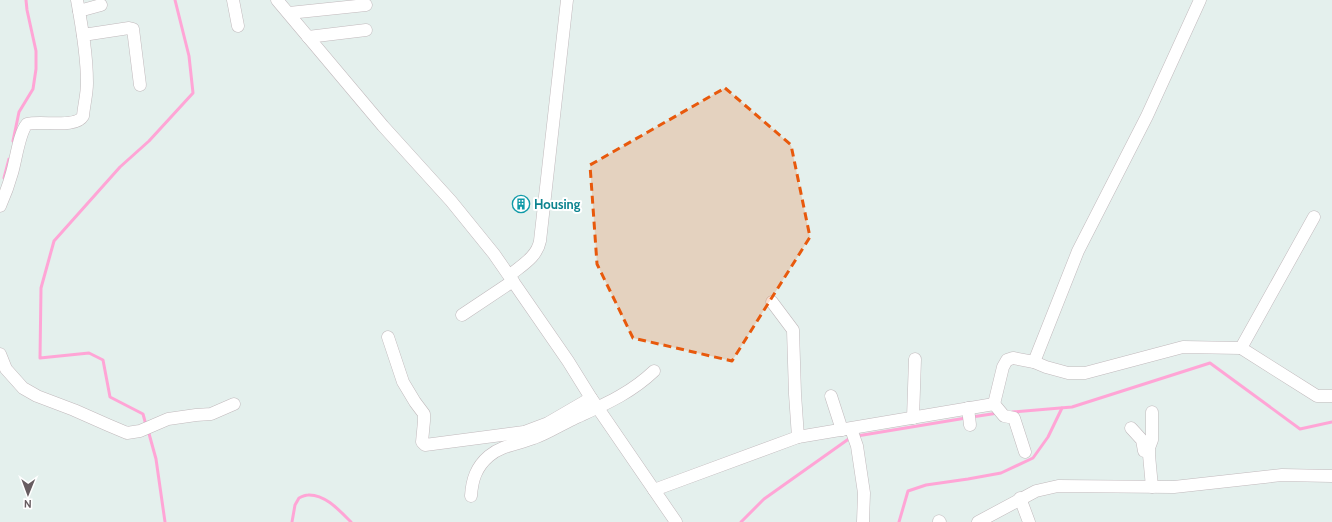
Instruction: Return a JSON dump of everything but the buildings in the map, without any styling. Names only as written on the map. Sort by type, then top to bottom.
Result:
[{"type":"street","points":[[233,0],[238,26]]},
{"type":"street","points":[[278,0],[383,126],[452,201],[511,278],[676,522]]},
{"type":"street","points":[[462,315],[511,278],[536,254],[539,248],[566,0]]},
{"type":"street","points":[[1034,362],[1078,251],[1147,116],[1200,0]]},
{"type":"street","points":[[0,206],[9,184],[22,136],[27,124],[74,123],[78,122],[83,116],[87,83],[83,35],[78,5],[101,5]]},
{"type":"street","points":[[289,13],[366,5]]},
{"type":"street","points":[[83,35],[133,29],[140,85]]},
{"type":"street","points":[[308,37],[366,30]]},
{"type":"street","points":[[1241,348],[1314,217]]},
{"type":"street","points":[[772,302],[793,330],[798,438]]},
{"type":"street","points":[[388,337],[403,382],[424,414],[422,442],[425,445],[524,432],[595,402],[616,399],[643,382],[654,371]]},
{"type":"street","points":[[999,410],[1003,366],[1007,360],[1013,358],[1034,362],[1068,373],[1085,373],[1183,347],[1241,348],[1316,396],[1332,396]]},
{"type":"street","points":[[0,354],[6,369],[24,388],[37,396],[127,433],[145,429],[168,419],[196,414],[211,414],[234,404]]},
{"type":"street","points":[[913,418],[915,358]]},
{"type":"street","points":[[831,396],[857,446],[864,493],[863,522]]},
{"type":"street","points":[[471,496],[474,477],[478,469],[489,456],[504,447],[535,438],[595,402]]},
{"type":"street","points":[[654,490],[798,438],[849,431],[913,418],[969,417],[999,410],[1014,418],[1025,452]]},
{"type":"street","points":[[1145,451],[1152,440],[1152,412]]},
{"type":"street","points":[[1131,428],[1142,440],[1152,487]]},
{"type":"street","points":[[978,522],[1020,498],[1036,491],[1058,486],[1174,487],[1282,475],[1332,476]]},
{"type":"street","points":[[1020,498],[1029,522]]},
{"type":"highlighted area","points":[[725,88],[791,145],[810,237],[732,361],[633,338],[597,264],[590,165]]},
{"type":"waterway","points":[[13,141],[19,112],[33,89],[36,69],[36,51],[26,0]]},
{"type":"waterway","points":[[146,425],[143,414],[110,397],[103,360],[89,353],[40,358],[41,288],[54,241],[120,167],[149,141],[193,93],[189,56],[175,0]]},
{"type":"waterway","points":[[4,178],[9,159]]},
{"type":"waterway","points":[[1012,412],[1072,407],[1210,363],[1300,429],[1332,422]]},
{"type":"waterway","points":[[899,522],[908,491],[926,485],[1001,473],[1033,458],[1048,437],[1062,408]]},
{"type":"waterway","points":[[972,417],[998,413]]},
{"type":"waterway","points":[[857,436],[966,418]]},
{"type":"waterway","points":[[148,430],[156,459],[165,522]]},
{"type":"waterway","points":[[741,522],[764,499],[850,438]]},
{"type":"waterway","points":[[292,522],[295,505],[299,498],[308,495],[314,495],[326,500],[337,508],[351,522]]},
{"type":"place","name":"Housing","points":[[521,204]]}]
